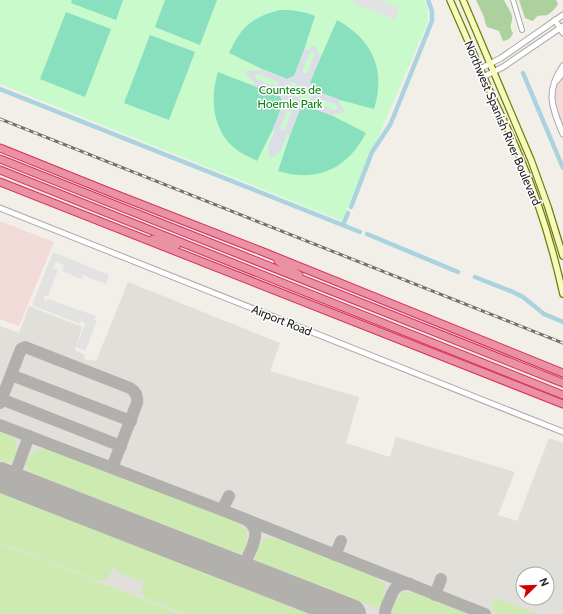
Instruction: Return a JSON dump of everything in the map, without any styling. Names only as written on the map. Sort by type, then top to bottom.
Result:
[{"type":"highway","points":[[0,148],[261,251],[563,373]]},
{"type":"highway","points":[[0,159],[563,383]]},
{"type":"highway","points":[[0,170],[563,395]]},
{"type":"highway","points":[[0,182],[563,404]]},
{"type":"highway","points":[[126,232],[203,251]]},
{"type":"highway","points":[[261,251],[317,286]]},
{"type":"main road","name":"Northwest Spanish River Boulevard","points":[[450,0],[483,77],[517,150],[535,195],[550,243],[563,294]]},
{"type":"main road","name":"Northwest Spanish River Boulevard","points":[[463,0],[541,187],[563,256]]},
{"type":"street","points":[[513,0],[522,30]]},
{"type":"street","points":[[480,69],[501,58],[559,18],[562,28],[506,66],[483,77]]},
{"type":"street","points":[[563,66],[554,84],[551,98],[552,106],[563,134]]},
{"type":"street","points":[[554,84],[563,73]]},
{"type":"street","name":"Airport Road","points":[[0,208],[563,432]]},
{"type":"shaded area","points":[[355,0],[380,0],[399,8],[396,20],[353,3]]},
{"type":"shaded area","points":[[315,45],[319,55],[321,56],[310,82],[314,90],[340,100],[339,103],[346,112],[334,114],[333,116],[307,106],[300,109],[290,135],[287,135],[280,152],[270,159],[268,147],[275,131],[273,129],[283,103],[280,96],[254,86],[255,83],[243,71],[260,71],[260,68],[287,79],[294,76],[304,50],[307,50]],"holes":[[[310,52],[315,52],[315,54],[306,74],[302,72]],[[258,74],[278,82],[279,84],[276,87],[256,79],[256,75]],[[291,82],[297,84],[299,87],[299,85],[303,86],[302,88],[306,90],[305,92],[312,95],[310,101],[299,97],[298,98],[288,92],[287,94],[282,92],[284,87],[289,89]],[[317,98],[337,105],[338,107],[335,110],[315,103],[314,101]],[[288,111],[291,113],[284,131],[280,129]]]},
{"type":"shaded area","points":[[563,73],[563,134],[555,114],[554,84]]},
{"type":"shaded area","points":[[0,221],[54,242],[19,326],[0,319]]},
{"type":"shaded area","points":[[53,252],[109,275],[106,284],[83,275],[81,279],[62,271],[64,265],[55,262],[53,268],[58,270],[48,296],[44,295],[45,300],[47,301],[48,299],[96,316],[94,320],[97,321],[85,351],[76,347],[84,327],[86,327],[83,322],[81,321],[80,324],[32,305]]},
{"type":"shaded area","points":[[128,282],[280,343],[270,371],[359,397],[346,443],[390,457],[396,437],[515,472],[498,515],[517,521],[549,438],[563,443],[563,614],[181,614],[0,543],[0,326],[19,333],[29,306],[82,327],[75,350],[85,355],[84,359],[89,361],[90,359],[96,361]]},
{"type":"green space","name":"Countess de Hoernle Park","points":[[0,0],[424,0],[427,6],[428,22],[342,221],[0,84]]},
{"type":"green space","points":[[72,0],[123,0],[116,20],[71,3]]},
{"type":"green space","points":[[165,0],[217,0],[200,45],[155,27]]},
{"type":"green space","points":[[476,0],[504,0],[512,16],[511,26],[513,33],[510,38],[503,41],[499,31],[487,27]]},
{"type":"green space","points":[[519,0],[556,0],[558,4],[549,14],[545,16],[538,16],[532,21],[525,18]]},
{"type":"green space","points":[[280,10],[298,11],[315,16],[294,76],[287,79],[229,53],[238,36],[248,24],[262,16]]},
{"type":"green space","points":[[66,12],[111,29],[85,97],[40,79]]},
{"type":"green space","points":[[337,20],[360,37],[374,57],[378,81],[374,109],[340,100],[314,90],[310,82]]},
{"type":"green space","points":[[150,35],[195,52],[169,120],[124,103]]},
{"type":"green space","points":[[218,72],[280,96],[284,103],[257,161],[233,147],[226,139],[217,122],[214,92]]},
{"type":"green space","points":[[307,106],[333,116],[366,133],[350,156],[330,170],[318,174],[306,175],[278,171],[300,109]]},
{"type":"green space","points":[[0,430],[11,435],[16,441],[17,454],[14,461],[4,462],[0,460]]},
{"type":"green space","points":[[40,449],[49,449],[120,474],[233,520],[247,530],[246,547],[240,554],[32,473],[25,466],[27,460]]},
{"type":"green space","points":[[0,493],[310,614],[185,614],[145,598],[142,591],[145,579],[140,581],[118,572],[114,565],[107,578],[104,580],[97,580],[0,542]]},
{"type":"green space","points":[[265,538],[282,540],[315,551],[372,575],[385,584],[384,600],[378,608],[255,560],[256,550]]},
{"type":"green space","points":[[0,543],[181,614],[0,614]]},
{"type":"green space","points":[[403,592],[419,593],[476,614],[393,614],[394,604]]},
{"type":"green space","points":[[495,598],[537,614],[499,614],[493,610]]},
{"type":"waterway","points":[[351,207],[372,152],[390,125],[432,21],[432,11],[428,0]]},
{"type":"waterway","points":[[523,73],[563,168]]},
{"type":"waterway","points":[[0,89],[360,232]]},
{"type":"waterway","points":[[343,225],[348,213]]},
{"type":"waterway","points":[[367,234],[458,272]]},
{"type":"waterway","points":[[475,277],[523,297],[544,314],[563,322]]},
{"type":"taxiway","points":[[0,403],[21,349],[25,347],[130,388],[136,395],[137,403],[112,468]]},
{"type":"taxiway","points":[[11,375],[131,421]]},
{"type":"taxiway","points":[[1,399],[121,446]]},
{"type":"taxiway","points":[[0,425],[222,510],[485,614]]},
{"type":"taxiway","points":[[12,482],[29,436]]},
{"type":"taxiway","points":[[222,510],[229,496]]},
{"type":"taxiway","points":[[230,567],[242,564],[252,549],[255,539],[255,531],[247,520]]},
{"type":"taxiway","points":[[335,555],[341,541]]},
{"type":"taxiway","points":[[247,559],[248,568],[253,576]]},
{"type":"taxiway","points":[[435,595],[441,579]]},
{"type":"taxiway","points":[[385,614],[392,594],[396,588],[401,585],[410,584]]},
{"type":"runway","points":[[0,477],[351,614]]},
{"type":"railway","points":[[0,119],[563,343]]}]
